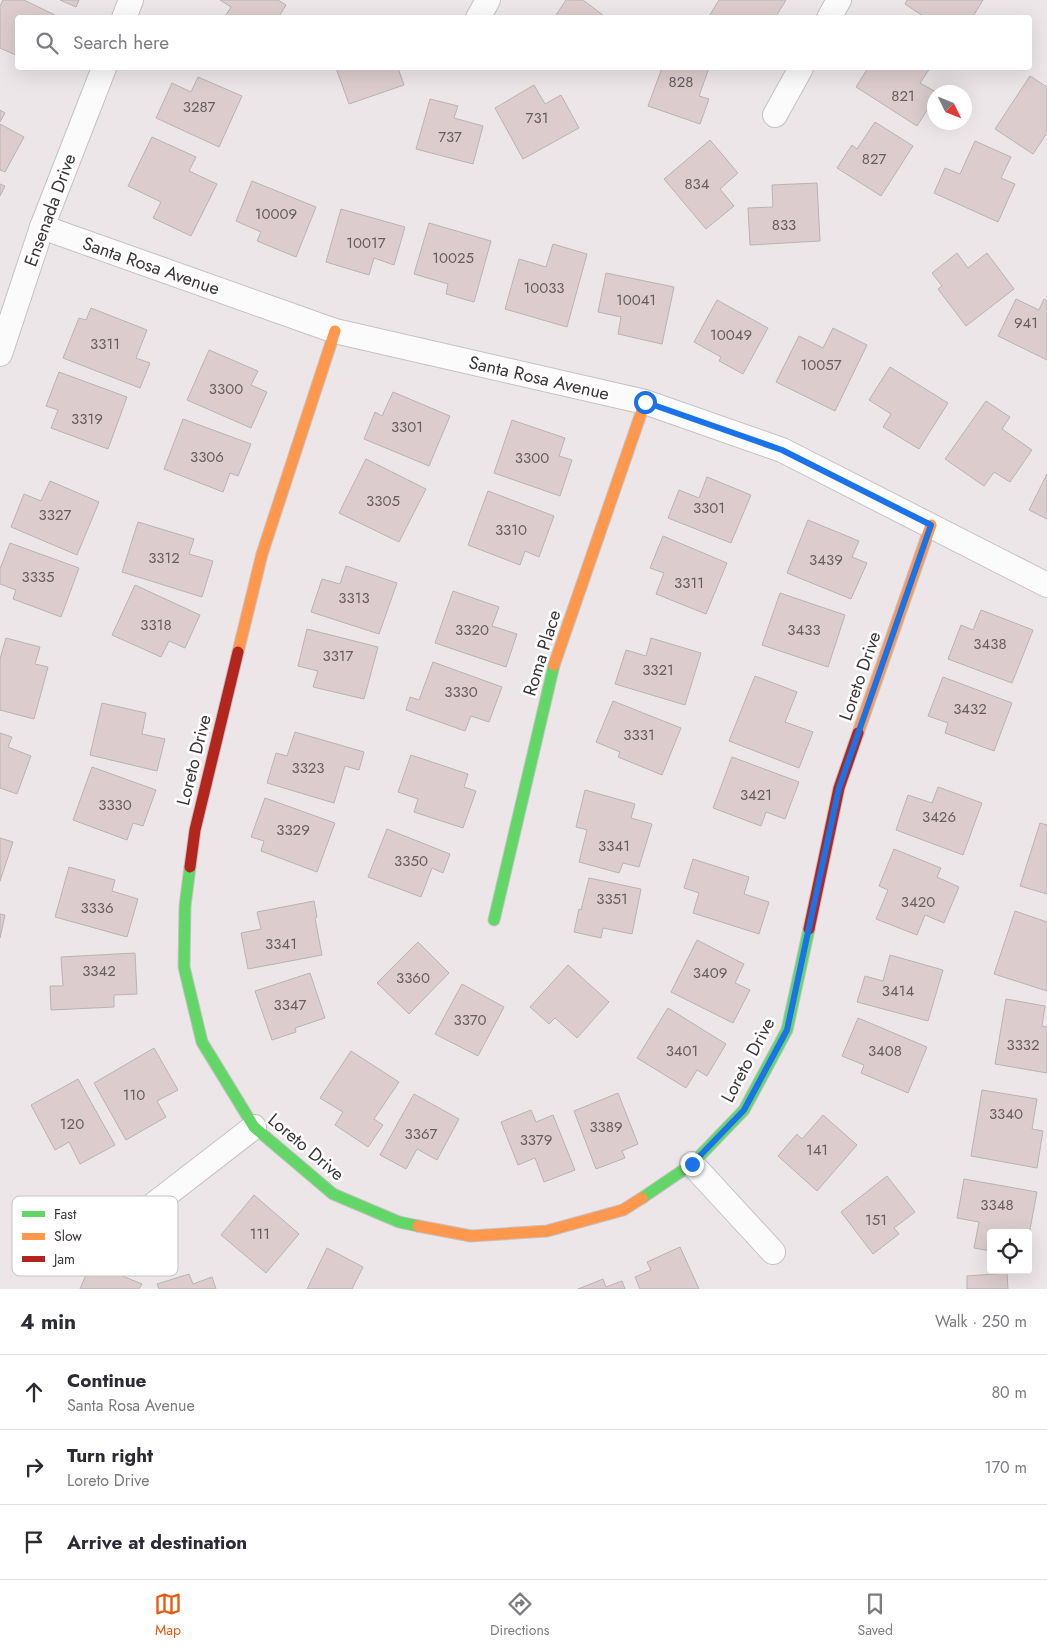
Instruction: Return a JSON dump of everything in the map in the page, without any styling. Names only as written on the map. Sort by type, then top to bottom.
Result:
[{"type":"street","points":[[125,15],[131,0]]},
{"type":"street","points":[[480,15],[488,0]]},
{"type":"street","points":[[831,15],[839,0]]},
{"type":"street","name":"Ensenada Drive","points":[[0,354],[42,227],[103,70]]},
{"type":"street","points":[[775,115],[800,70]]},
{"type":"street","name":"Santa Rosa Avenue","points":[[42,227],[335,331],[645,402],[782,450],[1047,585]]},
{"type":"street","name":"Loreto Drive","points":[[335,331],[262,554],[195,830],[185,906],[184,967],[202,1042],[254,1127],[334,1194],[399,1222],[471,1236],[546,1231],[622,1210],[692,1164],[744,1110],[787,1030],[839,788],[931,525]]},
{"type":"street","name":"Roma Place","points":[[494,920],[555,662],[645,402]]},
{"type":"street","points":[[165,1196],[254,1127]]},
{"type":"street","points":[[692,1164],[773,1252]]},
{"type":"building","points":[[3,0],[24,0],[55,15],[15,15],[15,55],[0,48],[0,6]]},
{"type":"building","points":[[60,0],[79,0],[76,7]]},
{"type":"building","points":[[220,0],[278,0],[286,5],[280,15],[226,15],[231,7]]},
{"type":"building","points":[[566,0],[583,0],[603,15],[556,15]]},
{"type":"building","points":[[719,0],[786,0],[777,15],[710,15]]},
{"type":"building","points":[[907,0],[983,0],[974,15],[922,15],[905,4]]},
{"type":"building","points":[[337,70],[399,70],[404,85],[349,104]]},
{"type":"building","points":[[661,70],[708,70],[699,96],[709,99],[700,124],[648,106]]},
{"type":"building","points":[[867,70],[929,70],[920,83],[927,87],[927,110],[917,126],[856,87]]},
{"type":"building","points":[[1030,76],[1047,87],[1047,133],[1033,154],[995,129]]},
{"type":"building","points":[[198,77],[242,96],[219,147],[156,118],[172,83],[191,92]]},
{"type":"building","points":[[534,85],[545,104],[561,95],[579,128],[523,159],[495,108]]},
{"type":"building","points":[[430,99],[458,106],[454,118],[483,126],[473,164],[416,149]]},
{"type":"building","points":[[0,110],[5,113],[0,122]]},
{"type":"building","points":[[875,122],[913,146],[881,196],[837,168],[852,145],[857,149]]},
{"type":"building","points":[[0,124],[24,137],[5,172],[0,170]]},
{"type":"building","points":[[152,137],[196,157],[189,171],[217,184],[191,236],[153,218],[161,202],[128,186]]},
{"type":"building","points":[[710,140],[738,173],[720,189],[734,206],[706,229],[664,179]]},
{"type":"building","points":[[975,141],[1011,157],[1001,178],[1015,184],[998,222],[934,193],[945,168],[960,174]]},
{"type":"building","points":[[252,181],[316,207],[296,257],[257,241],[261,232],[236,221]]},
{"type":"building","points":[[817,183],[820,241],[750,245],[748,208],[773,207],[772,185]]},
{"type":"building","points":[[0,184],[5,186],[0,196]]},
{"type":"building","points":[[341,209],[405,227],[394,265],[374,258],[369,275],[326,262]]},
{"type":"building","points":[[429,223],[491,241],[474,302],[446,294],[448,284],[414,274]]},
{"type":"building","points":[[553,244],[587,254],[567,327],[505,309],[519,259],[546,267]]},
{"type":"building","points":[[957,253],[968,268],[987,253],[1014,289],[966,326],[938,289],[942,286],[932,273]]},
{"type":"building","points":[[606,273],[674,287],[662,344],[618,334],[621,317],[598,312]]},
{"type":"building","points":[[1016,299],[1039,310],[1044,299],[1047,301],[1047,360],[998,336]]},
{"type":"building","points":[[717,300],[768,328],[743,374],[719,361],[721,357],[694,342]]},
{"type":"building","points":[[91,308],[147,330],[136,358],[150,363],[140,388],[63,358],[79,318],[86,320]]},
{"type":"building","points":[[833,328],[867,345],[835,411],[776,382],[799,336],[823,348]]},
{"type":"building","points":[[209,350],[258,371],[251,385],[267,392],[251,428],[187,400]]},
{"type":"building","points":[[890,367],[948,403],[919,449],[883,427],[891,414],[869,400]]},
{"type":"building","points":[[59,372],[127,397],[108,449],[51,428],[58,410],[46,406]]},
{"type":"building","points":[[393,392],[450,416],[429,466],[364,439],[375,412],[382,416]]},
{"type":"building","points":[[986,401],[1010,417],[1002,429],[1032,450],[1010,482],[994,472],[984,486],[945,459]]},
{"type":"building","points":[[183,419],[251,444],[238,476],[230,473],[223,492],[164,469]]},
{"type":"building","points":[[512,420],[565,438],[559,456],[572,460],[560,496],[494,473]]},
{"type":"building","points":[[366,459],[426,489],[399,542],[339,513]]},
{"type":"building","points":[[1047,474],[1047,519],[1029,510]]},
{"type":"building","points":[[707,477],[751,495],[731,543],[668,518],[679,490],[699,498]]},
{"type":"building","points":[[50,481],[99,502],[77,555],[11,527],[24,494],[41,501]]},
{"type":"building","points":[[488,491],[554,516],[539,557],[525,551],[520,565],[468,545]]},
{"type":"building","points":[[808,520],[859,541],[852,557],[867,563],[851,599],[787,573]]},
{"type":"building","points":[[138,522],[194,539],[189,554],[213,561],[202,597],[122,572]]},
{"type":"building","points":[[663,536],[727,563],[706,614],[656,594],[664,573],[650,568]]},
{"type":"building","points":[[10,543],[79,568],[61,617],[13,599],[16,590],[0,584],[0,569]]},
{"type":"building","points":[[346,566],[397,583],[379,634],[311,612],[322,579],[340,584]]},
{"type":"building","points":[[135,585],[200,615],[185,648],[169,641],[161,657],[112,635]]},
{"type":"building","points":[[453,591],[499,607],[492,626],[517,634],[506,667],[435,643]]},
{"type":"building","points":[[780,593],[845,615],[828,667],[762,645]]},
{"type":"building","points":[[981,610],[1033,630],[1012,683],[948,659],[961,625],[973,630]]},
{"type":"building","points":[[307,629],[378,647],[364,699],[313,687],[318,671],[298,666]]},
{"type":"building","points":[[6,638],[40,647],[35,664],[48,667],[34,719],[0,710],[0,659]]},
{"type":"building","points":[[651,638],[701,653],[685,705],[615,684],[626,650],[646,656]]},
{"type":"building","points":[[433,662],[502,687],[489,722],[471,716],[465,731],[406,710],[410,697],[419,700]]},
{"type":"building","points":[[755,676],[797,692],[785,722],[813,732],[799,768],[729,741]]},
{"type":"building","points":[[943,677],[1012,703],[994,751],[945,733],[948,723],[928,716]]},
{"type":"building","points":[[613,701],[681,728],[662,775],[618,757],[620,752],[596,742]]},
{"type":"building","points":[[102,703],[146,713],[142,734],[165,739],[157,771],[90,755]]},
{"type":"building","points":[[295,732],[364,752],[359,770],[345,766],[334,803],[267,783],[276,753],[287,756]]},
{"type":"building","points":[[0,733],[12,737],[8,747],[31,756],[17,794],[0,788]]},
{"type":"building","points":[[411,755],[468,774],[464,787],[476,791],[463,828],[414,812],[418,799],[398,792]]},
{"type":"building","points":[[732,757],[799,782],[785,819],[766,812],[761,826],[713,808]]},
{"type":"building","points":[[92,767],[156,790],[143,826],[133,823],[127,840],[73,820]]},
{"type":"building","points":[[938,787],[982,803],[963,855],[896,830],[908,795],[932,803]]},
{"type":"building","points":[[585,790],[635,804],[631,818],[652,824],[639,867],[623,863],[619,873],[579,862],[587,830],[576,827]]},
{"type":"building","points":[[265,798],[335,823],[317,872],[261,851],[264,841],[251,837]]},
{"type":"building","points":[[1040,823],[1047,825],[1047,894],[1020,886]]},
{"type":"building","points":[[387,829],[450,854],[443,873],[432,868],[421,897],[368,877]]},
{"type":"building","points":[[0,838],[13,842],[0,881]]},
{"type":"building","points":[[894,849],[941,868],[937,877],[959,887],[944,923],[925,915],[917,935],[876,919],[888,890],[879,886]]},
{"type":"building","points":[[693,859],[749,877],[744,894],[769,902],[759,934],[693,913],[699,893],[684,888]]},
{"type":"building","points":[[69,867],[115,880],[112,891],[138,899],[127,937],[55,917]]},
{"type":"building","points":[[589,878],[641,889],[632,934],[603,928],[601,938],[574,932]]},
{"type":"building","points":[[314,901],[317,917],[315,918],[322,955],[248,969],[241,933],[261,929],[257,912]]},
{"type":"building","points":[[1015,911],[1047,922],[1047,991],[994,974]]},
{"type":"building","points":[[0,914],[5,915],[0,938]]},
{"type":"building","points":[[697,940],[744,964],[735,983],[750,990],[733,1023],[671,992]]},
{"type":"building","points":[[418,942],[449,973],[409,1014],[377,983]]},
{"type":"building","points":[[135,953],[137,994],[114,995],[114,1007],[51,1010],[50,986],[63,986],[61,957]]},
{"type":"building","points":[[890,955],[943,970],[928,1021],[857,1002],[865,976],[883,981]]},
{"type":"building","points":[[568,965],[609,1002],[577,1038],[555,1018],[549,1024],[530,1007]]},
{"type":"building","points":[[310,973],[325,1018],[295,1028],[296,1032],[272,1040],[255,991]]},
{"type":"building","points":[[462,984],[504,1007],[478,1056],[435,1034]]},
{"type":"building","points":[[1006,999],[1045,1006],[1042,1026],[1047,1027],[1047,1073],[995,1064]]},
{"type":"building","points":[[668,1008],[726,1044],[707,1076],[697,1070],[686,1088],[637,1058]]},
{"type":"building","points":[[858,1018],[927,1047],[908,1093],[861,1073],[864,1065],[842,1056]]},
{"type":"building","points":[[154,1048],[178,1090],[157,1101],[166,1117],[126,1140],[94,1083]]},
{"type":"building","points":[[351,1051],[399,1082],[374,1119],[383,1125],[368,1147],[335,1125],[343,1112],[320,1098]]},
{"type":"building","points":[[78,1079],[115,1145],[80,1164],[69,1142],[55,1150],[31,1105]]},
{"type":"building","points":[[982,1090],[1037,1099],[1032,1129],[1043,1131],[1037,1168],[971,1156]]},
{"type":"building","points":[[618,1093],[638,1144],[622,1151],[625,1158],[596,1169],[574,1111]]},
{"type":"building","points":[[414,1094],[459,1119],[437,1160],[417,1149],[406,1169],[380,1155]]},
{"type":"building","points":[[531,1110],[536,1122],[553,1115],[575,1170],[544,1182],[535,1158],[518,1165],[501,1122]]},
{"type":"building","points":[[823,1115],[857,1145],[817,1191],[778,1156],[797,1134],[802,1139]]},
{"type":"building","points":[[887,1176],[915,1212],[894,1228],[899,1234],[873,1254],[841,1212]]},
{"type":"building","points":[[964,1179],[1037,1192],[1030,1229],[987,1229],[987,1250],[974,1248],[979,1222],[957,1218]]},
{"type":"building","points":[[254,1195],[299,1234],[266,1273],[221,1235]]},
{"type":"building","points":[[680,1247],[699,1289],[640,1289],[635,1277],[651,1270],[647,1262]]},
{"type":"building","points":[[327,1248],[363,1267],[352,1289],[307,1289]]},
{"type":"building","points":[[189,1274],[193,1284],[212,1277],[216,1289],[159,1289],[157,1284]]},
{"type":"building","points":[[1007,1274],[1008,1289],[967,1289],[967,1276]]},
{"type":"building","points":[[86,1276],[123,1276],[142,1284],[139,1289],[80,1289]]},
{"type":"building","points":[[603,1279],[606,1287],[622,1281],[625,1289],[578,1289]]},
{"type":"traffic: fast","points":[[494,920],[554,665]]},
{"type":"traffic: fast","points":[[190,867],[185,906],[184,967],[202,1042],[254,1127],[333,1194],[399,1222],[418,1226]]},
{"type":"traffic: fast","points":[[642,1198],[692,1164],[744,1110],[787,1030],[809,929]]},
{"type":"traffic: slow","points":[[238,652],[262,554],[335,331]]},
{"type":"traffic: slow","points":[[554,665],[645,402]]},
{"type":"traffic: slow","points":[[858,733],[931,525]]},
{"type":"traffic: slow","points":[[418,1226],[471,1236],[547,1231],[623,1210],[642,1198]]},
{"type":"traffic: jam","points":[[190,867],[195,830],[238,652]]},
{"type":"traffic: jam","points":[[809,929],[839,788],[858,733]]},
{"type":"route","points":[[645,402],[782,450],[931,525],[839,788],[787,1030],[744,1110],[692,1164]]}]
